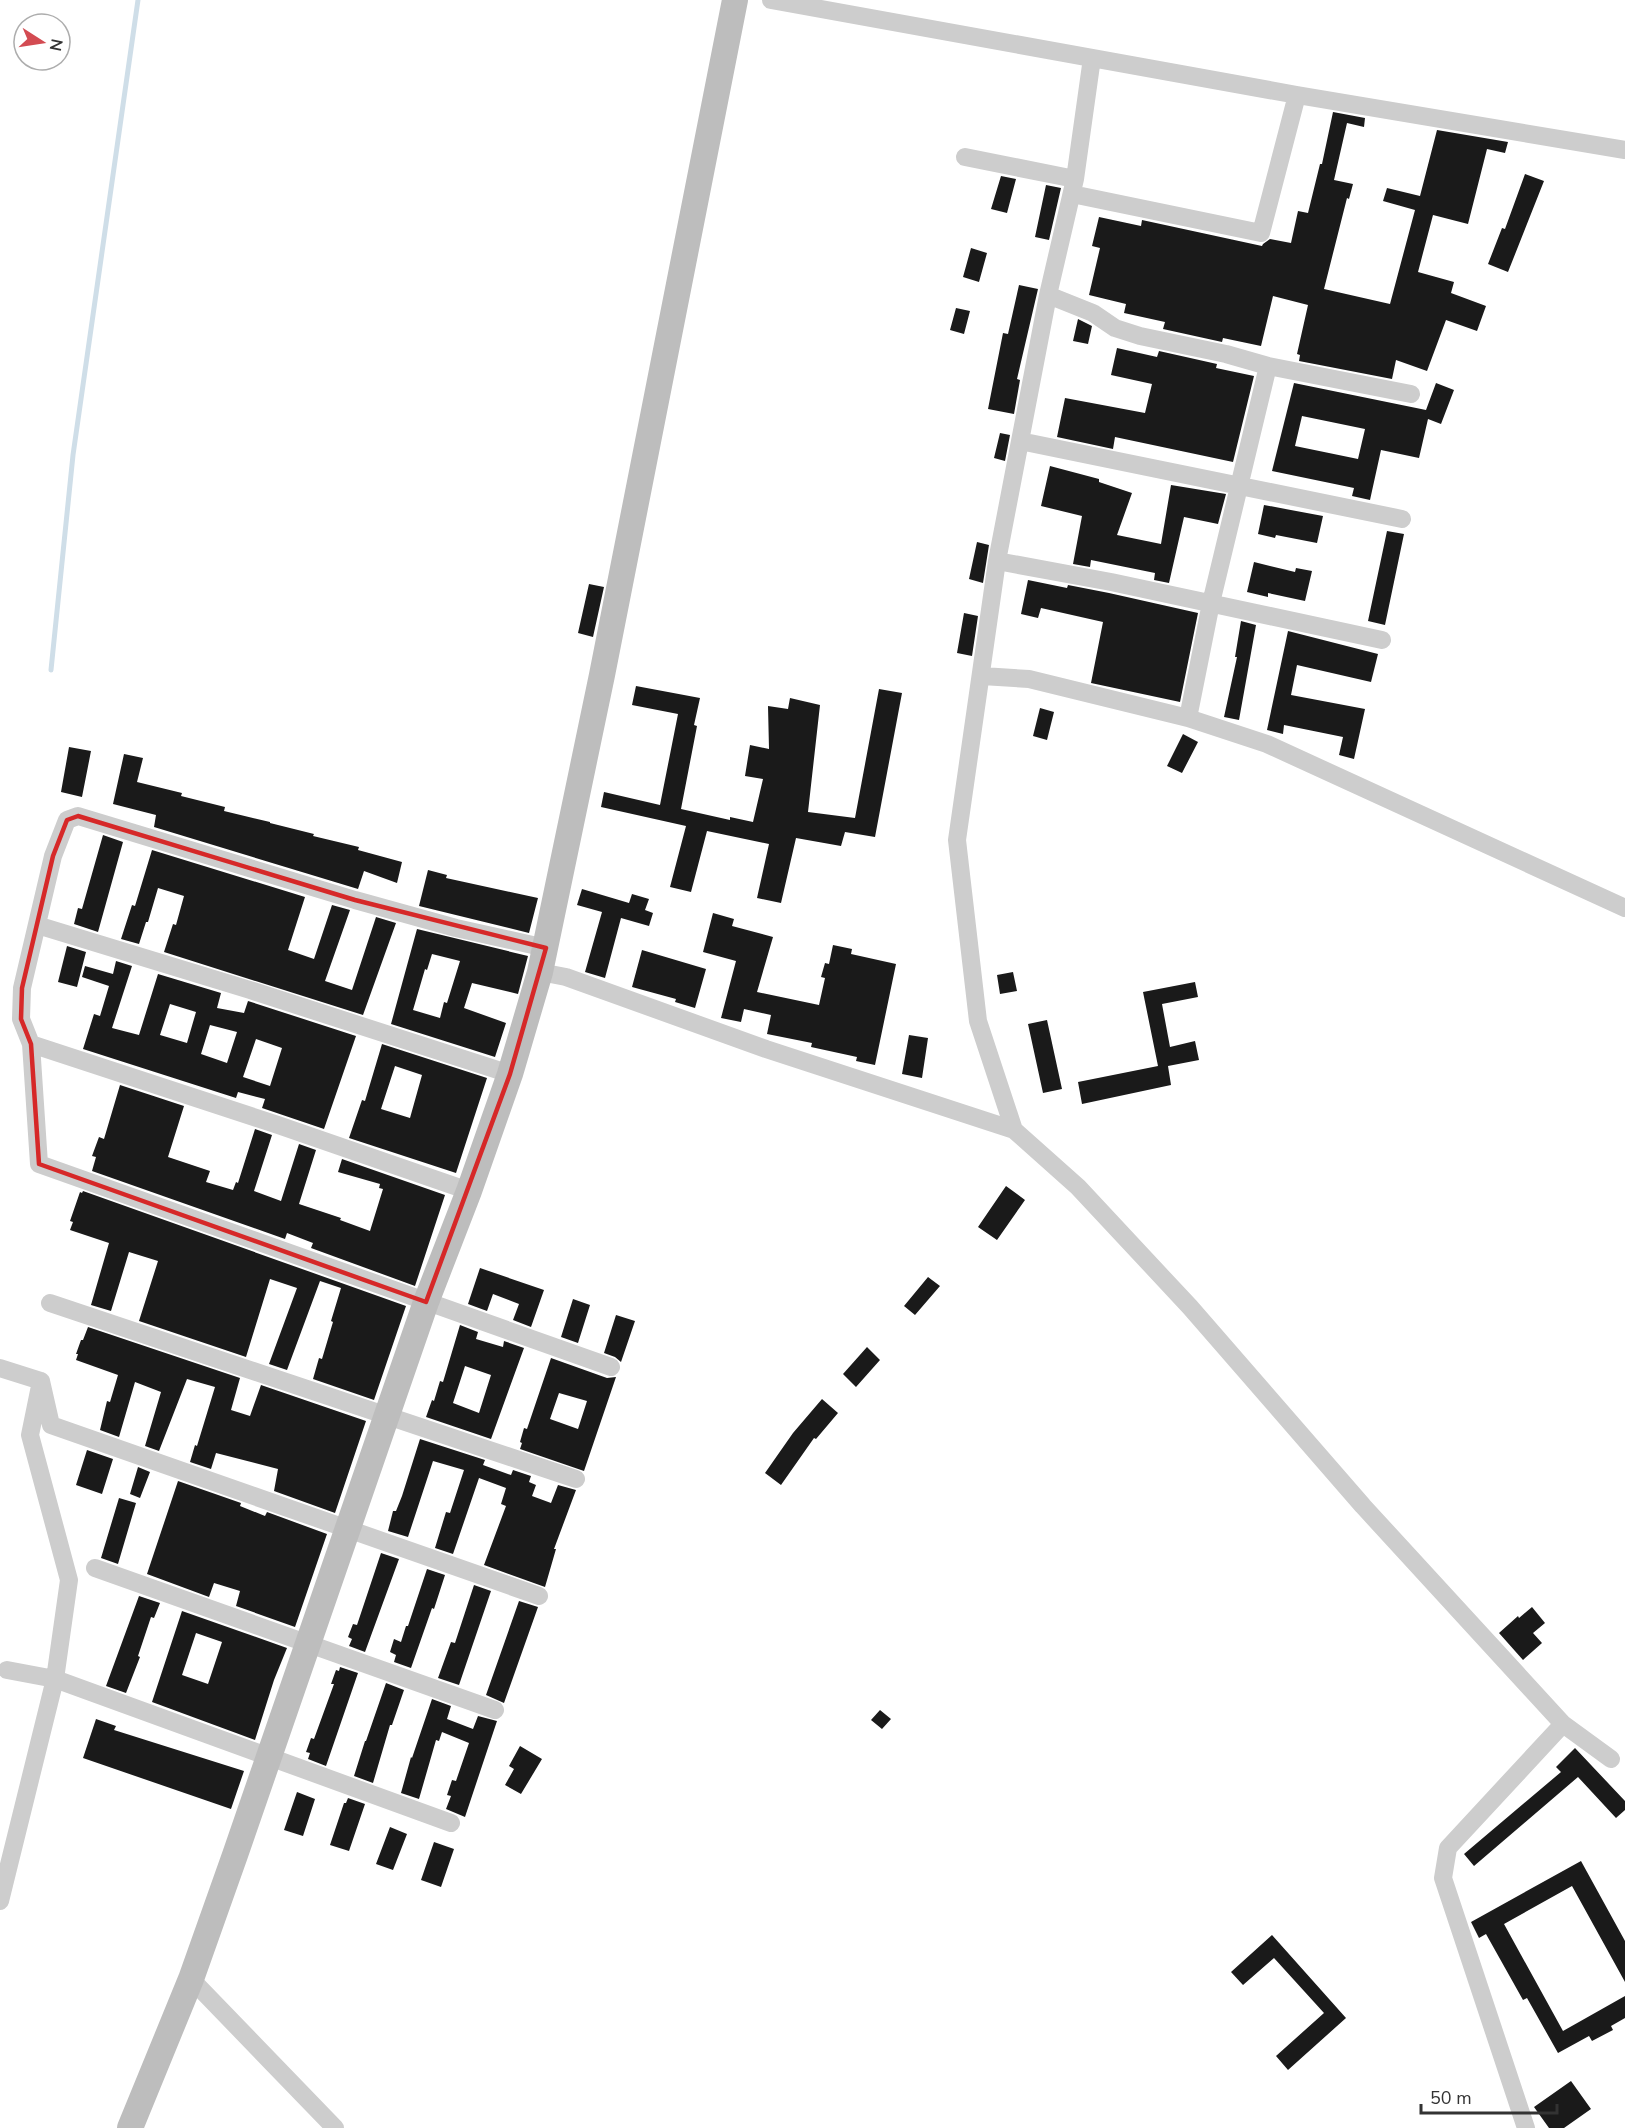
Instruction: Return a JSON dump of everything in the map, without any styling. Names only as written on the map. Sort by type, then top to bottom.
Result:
[{"type":"street","points":[[130,2128],[191,1979],[426,1302],[469,1191],[510,1074],[540,972],[735,0]]},
{"type":"street","points":[[771,0],[1297,95],[1625,150]]},
{"type":"street","points":[[1014,1130],[978,1021],[957,840],[997,561],[1048,295],[1073,186],[1092,58]]},
{"type":"street","points":[[965,157],[1261,233],[1297,95]]},
{"type":"street","points":[[1048,295],[1093,313],[1115,328],[1180,346],[1411,394]]},
{"type":"street","points":[[1188,718],[1238,484],[1268,366]]},
{"type":"street","points":[[1020,441],[1402,519]]},
{"type":"street","points":[[997,561],[1211,603],[1382,640]]},
{"type":"street","points":[[982,676],[1029,679],[1188,718],[1267,744],[1625,908]]},
{"type":"street","points":[[546,948],[456,928],[367,903],[78,816],[67,820],[57,847],[22,988],[21,1019],[31,1044],[39,1164],[612,1367]]},
{"type":"street","points":[[37,925],[250,990],[510,1074]]},
{"type":"street","points":[[540,972],[566,977],[766,1049],[1014,1130],[1078,1187],[1190,1307],[1364,1506],[1563,1724],[1611,1759]]},
{"type":"street","points":[[31,1044],[469,1191]]},
{"type":"street","points":[[50,1303],[576,1479]]},
{"type":"street","points":[[0,1368],[41,1381]]},
{"type":"street","points":[[41,1381],[51,1425],[539,1596]]},
{"type":"street","points":[[0,1901],[55,1679],[69,1580],[30,1435],[41,1381]]},
{"type":"street","points":[[95,1568],[495,1710]]},
{"type":"street","points":[[7,1670],[55,1679],[451,1823]]},
{"type":"street","points":[[1526,2128],[1443,1878],[1448,1848],[1563,1724]]},
{"type":"street","points":[[191,1979],[335,2128]]},
{"type":"highlighted area","points":[[78,816],[355,900],[546,948],[510,1074],[426,1302],[39,1164],[31,1044],[21,1019],[22,988],[53,856],[67,820]]},
{"type":"building","points":[[1333,112],[1365,118],[1364,127],[1347,123],[1334,180],[1353,184],[1349,199],[1347,198],[1324,289],[1390,304],[1415,210],[1383,201],[1387,188],[1420,196],[1437,130],[1508,142],[1505,153],[1487,149],[1468,224],[1433,215],[1418,272],[1454,282],[1451,293],[1486,306],[1477,331],[1446,320],[1427,371],[1396,360],[1392,379],[1299,361],[1300,355],[1297,354],[1308,305],[1273,296],[1261,346],[1223,338],[1222,342],[1163,329],[1165,322],[1124,313],[1126,304],[1089,295],[1100,248],[1092,246],[1099,217],[1141,226],[1142,220],[1262,246],[1270,239],[1291,243],[1298,211],[1308,213],[1320,164],[1322,164]]},
{"type":"building","points":[[1525,174],[1544,181],[1508,272],[1488,264],[1502,228],[1505,229]]},
{"type":"building","points":[[1001,176],[1016,179],[1007,213],[991,209]]},
{"type":"building","points":[[1046,185],[1061,188],[1049,240],[1035,237]]},
{"type":"building","points":[[971,248],[987,253],[979,282],[963,277]]},
{"type":"building","points":[[1019,285],[1038,289],[1017,379],[1020,380],[1014,414],[988,409],[1003,333],[1008,334]]},
{"type":"building","points":[[956,308],[970,311],[964,334],[950,330]]},
{"type":"building","points":[[1078,319],[1092,326],[1088,344],[1073,341]]},
{"type":"building","points":[[1117,348],[1157,357],[1159,351],[1217,364],[1216,368],[1254,376],[1233,462],[1115,437],[1113,449],[1057,437],[1065,398],[1145,413],[1152,384],[1111,375]]},
{"type":"building","points":[[1294,383],[1426,410],[1436,383],[1454,390],[1441,424],[1428,419],[1419,458],[1381,450],[1370,500],[1352,496],[1354,488],[1272,471]],"holes":[[[1302,416],[1365,429],[1358,459],[1295,446]]]},
{"type":"building","points":[[1000,433],[1010,435],[1005,461],[994,458]]},
{"type":"building","points":[[1050,466],[1099,479],[1099,482],[1132,493],[1117,535],[1161,544],[1171,485],[1226,494],[1218,524],[1184,517],[1169,583],[1154,580],[1155,573],[1091,560],[1090,567],[1073,564],[1082,516],[1041,506]]},
{"type":"building","points":[[1264,505],[1323,516],[1317,543],[1258,534]]},
{"type":"building","points":[[1387,531],[1404,534],[1385,625],[1368,621]]},
{"type":"building","points":[[977,542],[989,545],[983,583],[969,579]]},
{"type":"building","points":[[1254,562],[1295,572],[1296,568],[1312,571],[1305,601],[1268,593],[1268,597],[1247,592]]},
{"type":"building","points":[[1028,580],[1067,588],[1068,585],[1198,613],[1180,702],[1091,683],[1103,622],[1041,608],[1038,618],[1021,614]]},
{"type":"building","points":[[589,584],[604,587],[593,637],[578,633]]},
{"type":"building","points":[[964,613],[978,616],[972,656],[957,653]]},
{"type":"building","points":[[1241,621],[1256,625],[1239,720],[1224,717],[1237,657],[1235,657]]},
{"type":"building","points":[[1288,631],[1378,654],[1371,682],[1297,665],[1291,695],[1365,709],[1354,759],[1339,755],[1343,737],[1284,725],[1283,734],[1267,730]]},
{"type":"building","points":[[636,686],[700,698],[681,809],[730,820],[730,817],[753,822],[763,779],[745,776],[750,745],[769,749],[768,706],[788,709],[790,698],[820,705],[808,812],[855,818],[879,689],[902,693],[875,837],[845,832],[841,846],[796,838],[781,903],[757,898],[769,844],[707,831],[691,892],[670,887],[686,826],[601,807],[604,792],[660,805],[678,714],[632,705]]},
{"type":"building","points":[[1040,708],[1054,712],[1047,740],[1033,736]]},
{"type":"building","points":[[1183,734],[1198,742],[1182,773],[1167,766]]},
{"type":"building","points":[[69,747],[91,751],[82,797],[61,792]]},
{"type":"building","points":[[124,754],[143,758],[137,782],[225,807],[224,811],[314,834],[313,836],[359,847],[358,850],[402,862],[397,883],[364,871],[358,889],[154,827],[156,815],[113,804]]},
{"type":"building","points":[[103,835],[123,842],[98,932],[74,924],[78,908],[82,909]]},
{"type":"building","points":[[152,850],[305,897],[288,950],[314,959],[332,905],[350,910],[325,981],[352,990],[376,917],[396,923],[363,1015],[164,952],[173,924],[176,925],[184,896],[158,888],[139,944],[121,939],[132,905],[135,906]]},
{"type":"building","points":[[428,870],[447,875],[446,878],[538,898],[529,933],[419,906]]},
{"type":"building","points":[[582,889],[629,903],[632,894],[649,899],[645,910],[653,913],[649,926],[621,918],[605,978],[585,972],[602,912],[577,905]]},
{"type":"building","points":[[713,913],[734,919],[732,926],[773,937],[757,992],[819,1005],[825,978],[821,977],[825,963],[829,964],[833,945],[852,949],[851,954],[896,964],[875,1065],[856,1061],[857,1057],[811,1047],[812,1043],[767,1034],[771,1015],[744,1009],[741,1022],[721,1018],[736,961],[703,952]]},
{"type":"building","points":[[417,929],[528,956],[518,994],[472,983],[464,1008],[506,1023],[495,1057],[391,1024]],"holes":[[[432,954],[460,961],[440,1018],[413,1010],[425,969],[427,970]]]},
{"type":"building","points":[[67,946],[86,952],[77,987],[58,982]]},
{"type":"building","points":[[642,950],[706,969],[695,1008],[675,1002],[676,999],[632,987]]},
{"type":"building","points":[[116,961],[132,966],[112,1028],[139,1035],[158,974],[221,993],[217,1008],[244,1013],[248,1001],[356,1036],[324,1129],[262,1108],[265,1099],[238,1092],[236,1098],[83,1049],[94,1014],[100,1016],[109,986],[82,977],[85,966],[113,974]],"holes":[[[170,1004],[196,1012],[187,1043],[160,1035]],[[210,1025],[237,1032],[227,1063],[201,1054]],[[256,1039],[282,1048],[270,1086],[243,1077]]]},
{"type":"building","points":[[1013,972],[1017,991],[1000,994],[997,975]]},
{"type":"building","points":[[1195,982],[1198,997],[1162,1004],[1170,1047],[1195,1041],[1199,1060],[1168,1066],[1171,1085],[1082,1104],[1078,1082],[1158,1066],[1143,992]]},
{"type":"building","points":[[1047,1020],[1062,1089],[1043,1093],[1028,1024]]},
{"type":"building","points":[[909,1035],[928,1038],[922,1078],[902,1074]]},
{"type":"building","points":[[382,1044],[487,1078],[456,1173],[349,1138],[362,1100],[365,1101]],"holes":[[[395,1066],[422,1075],[410,1118],[381,1109]]]},
{"type":"building","points":[[120,1085],[184,1106],[168,1157],[210,1171],[206,1182],[233,1190],[236,1182],[238,1183],[255,1129],[272,1135],[254,1191],[281,1201],[299,1144],[316,1150],[299,1204],[341,1218],[340,1220],[370,1231],[383,1189],[379,1188],[380,1184],[338,1172],[342,1159],[445,1195],[415,1286],[311,1248],[313,1243],[287,1233],[285,1239],[92,1171],[96,1157],[92,1156],[99,1137],[104,1139]]},
{"type":"building","points":[[1006,1186],[1025,1200],[997,1240],[978,1227]]},
{"type":"building","points":[[83,1191],[406,1306],[374,1400],[313,1379],[319,1358],[322,1359],[341,1288],[320,1281],[287,1370],[269,1364],[297,1288],[270,1279],[246,1357],[139,1321],[158,1261],[129,1252],[111,1311],[91,1305],[109,1243],[70,1230],[73,1222],[70,1221],[80,1192]]},
{"type":"building","points":[[480,1268],[544,1290],[531,1327],[513,1320],[519,1304],[493,1294],[487,1311],[468,1304]]},
{"type":"building","points":[[928,1277],[940,1286],[915,1315],[904,1306]]},
{"type":"building","points":[[573,1299],[590,1305],[578,1343],[561,1337]]},
{"type":"building","points":[[616,1315],[635,1321],[621,1362],[604,1353]]},
{"type":"building","points":[[460,1325],[478,1332],[476,1339],[503,1347],[504,1341],[524,1348],[491,1439],[426,1417],[440,1381],[443,1382]],"holes":[[[465,1366],[491,1375],[479,1413],[453,1403]]]},
{"type":"building","points":[[88,1327],[240,1378],[231,1410],[250,1416],[261,1385],[366,1421],[335,1513],[274,1491],[278,1469],[216,1453],[211,1469],[190,1462],[215,1387],[187,1379],[159,1451],[145,1446],[161,1392],[135,1382],[119,1437],[100,1430],[107,1401],[110,1402],[118,1375],[76,1360],[81,1340]]},
{"type":"building","points":[[867,1347],[880,1360],[856,1387],[843,1374]]},
{"type":"building","points":[[551,1358],[607,1378],[616,1377],[584,1471],[520,1449],[524,1428],[527,1429]],"holes":[[[559,1393],[587,1401],[578,1429],[550,1419]]]},
{"type":"building","points":[[822,1399],[838,1413],[816,1439],[814,1438],[781,1485],[765,1473],[793,1433]]},
{"type":"building","points":[[420,1439],[485,1460],[483,1465],[511,1475],[513,1470],[531,1476],[529,1482],[536,1485],[532,1496],[551,1503],[558,1485],[576,1490],[554,1549],[556,1549],[545,1587],[484,1565],[506,1506],[501,1504],[506,1488],[479,1478],[453,1554],[435,1548],[446,1512],[450,1513],[464,1470],[433,1461],[408,1537],[388,1531],[393,1511],[396,1511],[402,1496]]},
{"type":"building","points":[[87,1450],[113,1459],[102,1494],[76,1485]]},
{"type":"building","points":[[138,1467],[150,1472],[140,1498],[130,1494]]},
{"type":"building","points":[[178,1481],[241,1503],[240,1506],[265,1516],[267,1512],[327,1534],[295,1627],[236,1606],[240,1591],[214,1583],[209,1597],[147,1574]]},
{"type":"building","points":[[119,1498],[136,1503],[118,1564],[101,1558]]},
{"type":"building","points":[[381,1553],[399,1559],[365,1652],[349,1646],[352,1639],[348,1637],[353,1624],[357,1625]]},
{"type":"building","points":[[427,1569],[445,1575],[411,1668],[394,1662],[396,1655],[390,1652],[394,1639],[401,1642]]},
{"type":"building","points":[[474,1585],[491,1591],[459,1685],[438,1678],[451,1642],[455,1643]]},
{"type":"building","points":[[139,1596],[160,1603],[154,1618],[151,1617],[138,1656],[140,1657],[126,1693],[106,1686]]},
{"type":"building","points":[[519,1601],[538,1607],[504,1703],[486,1695]]},
{"type":"building","points":[[1532,1607],[1545,1623],[1533,1633],[1542,1643],[1523,1660],[1499,1633]]},
{"type":"building","points":[[182,1611],[287,1648],[255,1740],[152,1702]],"holes":[[[196,1633],[222,1642],[208,1684],[182,1675]]]},
{"type":"building","points":[[340,1667],[358,1673],[326,1766],[308,1759],[310,1753],[306,1752],[311,1738],[314,1739],[334,1684],[331,1684],[336,1670],[339,1671]]},
{"type":"building","points":[[386,1683],[404,1690],[392,1725],[390,1725],[373,1783],[354,1776]]},
{"type":"building","points":[[432,1699],[451,1706],[447,1719],[473,1729],[478,1716],[497,1721],[465,1817],[446,1809],[451,1796],[447,1795],[452,1780],[456,1781],[469,1743],[442,1732],[439,1741],[436,1740],[419,1799],[401,1793]]},
{"type":"building","points":[[880,1710],[891,1719],[882,1729],[871,1720]]},
{"type":"building","points":[[96,1719],[116,1726],[114,1730],[244,1771],[231,1809],[83,1758]]},
{"type":"building","points":[[520,1746],[542,1759],[521,1794],[505,1785],[514,1769],[509,1766]]},
{"type":"building","points":[[1575,1748],[1625,1801],[1625,1810],[1616,1818],[1578,1777],[1474,1866],[1464,1854],[1561,1772],[1556,1767]]},
{"type":"building","points":[[297,1792],[315,1799],[303,1836],[284,1830]]},
{"type":"building","points":[[348,1798],[365,1804],[349,1851],[330,1845],[344,1803]]},
{"type":"building","points":[[390,1827],[407,1834],[393,1870],[376,1864]]},
{"type":"building","points":[[434,1842],[454,1849],[441,1887],[421,1880]]},
{"type":"building","points":[[1581,1861],[1625,1941],[1625,1982],[1572,1886],[1504,1924],[1563,2031],[1625,1996],[1625,2018],[1611,2026],[1613,2030],[1592,2041],[1589,2036],[1558,2053],[1527,1998],[1523,2000],[1486,1934],[1479,1938],[1471,1922]]},
{"type":"building","points":[[1272,1935],[1346,2018],[1288,2070],[1276,2056],[1324,2013],[1274,1958],[1243,1985],[1231,1972]]},
{"type":"building","points":[[1571,2081],[1591,2109],[1564,2128],[1549,2128],[1534,2107]]},
{"type":"waterway","points":[[51,670],[73,455],[138,0]]}]
